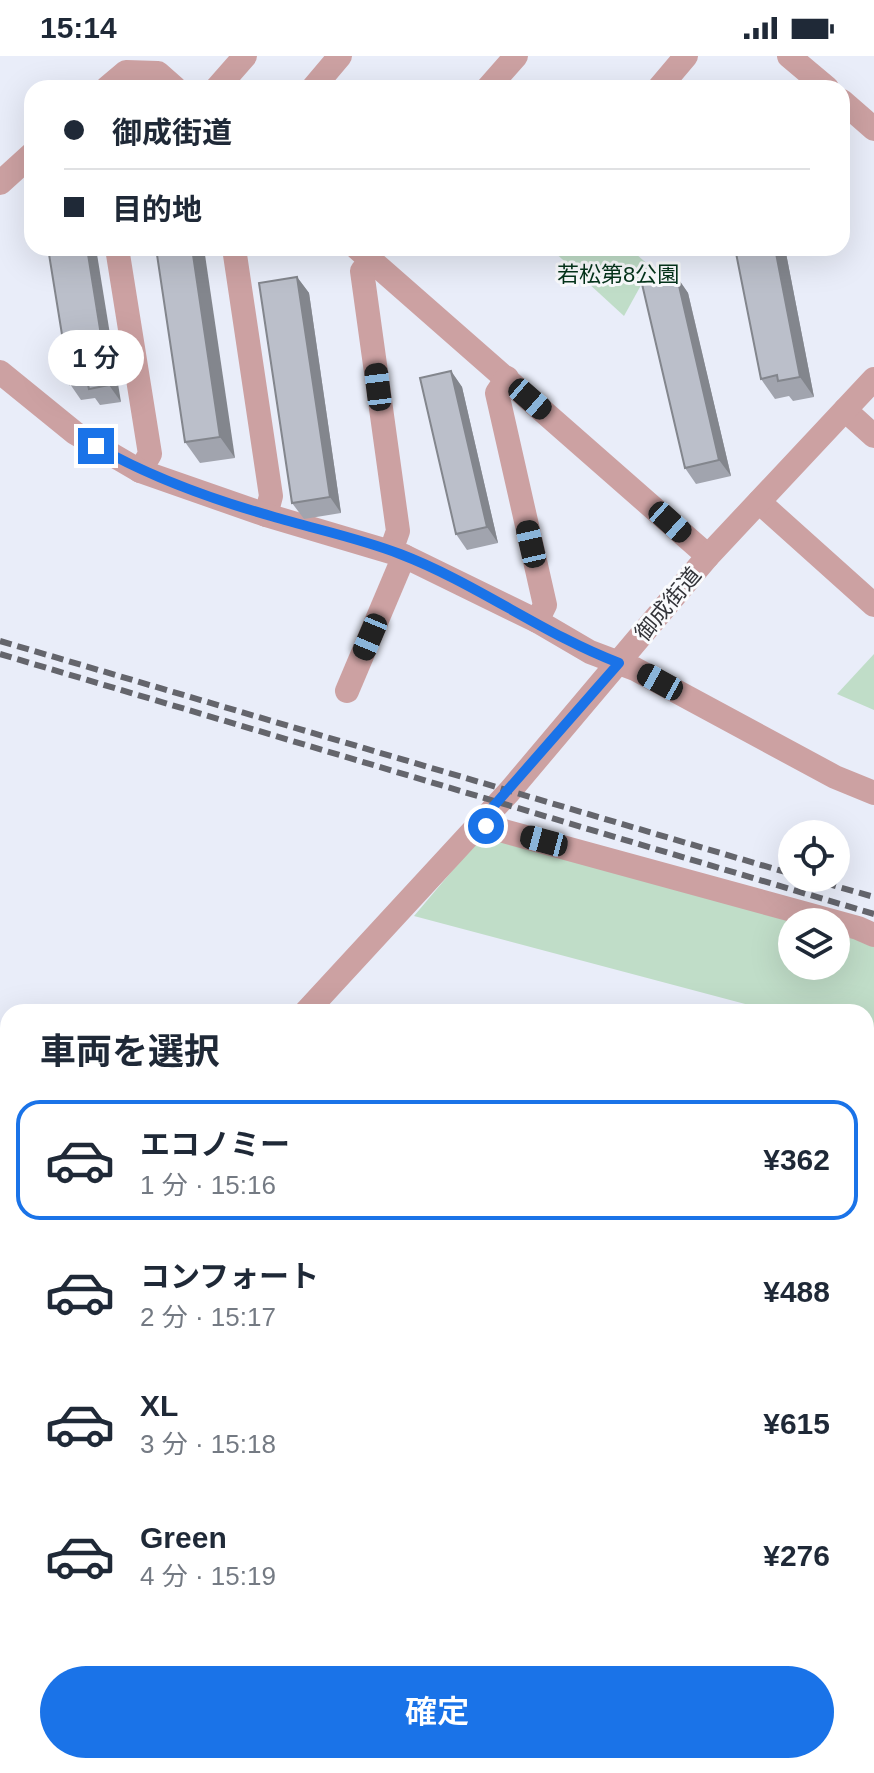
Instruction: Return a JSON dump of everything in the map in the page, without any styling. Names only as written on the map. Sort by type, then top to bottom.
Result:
[{"type":"street","points":[[224,80],[245,56]]},
{"type":"street","points":[[320,80],[340,56]]},
{"type":"street","points":[[495,80],[516,56]]},
{"type":"street","points":[[666,80],[686,56]]},
{"type":"street","points":[[789,56],[818,80]]},
{"type":"street","points":[[116,80],[126,72],[166,72]]},
{"type":"street","points":[[850,108],[874,129]]},
{"type":"street","points":[[0,183],[24,161]]},
{"type":"street","points":[[118,256],[150,454],[140,471]]},
{"type":"street","points":[[235,256],[271,496],[266,515]]},
{"type":"street","points":[[347,691],[398,553],[398,531],[362,271],[374,256]]},
{"type":"street","points":[[376,256],[507,378],[708,556]]},
{"type":"street","points":[[0,372],[75,433],[140,471],[266,515],[398,553],[537,621],[590,652],[619,663],[835,777],[874,793]]},
{"type":"street","points":[[507,378],[497,393],[545,605],[537,621]]},
{"type":"street","name":"御成街道","points":[[313,1004],[478,824],[708,556],[874,379]]},
{"type":"street","points":[[845,410],[874,436]]},
{"type":"street","points":[[759,502],[874,605]]},
{"type":"street","points":[[478,824],[844,924],[874,935]]},
{"type":"green space","name":"若松第8公園","points":[[559,256],[638,256],[651,267],[624,316]]},
{"type":"green space","points":[[874,654],[874,710],[837,694]]},
{"type":"green space","points":[[485,832],[778,918],[778,980],[850,980],[850,935],[874,945],[874,1004],[745,1004],[414,916]]},
{"type":"building","points":[[49,256],[88,256],[109,385],[89,389],[87,381],[70,384]]},
{"type":"building","points":[[157,256],[193,256],[220,437],[185,442]]},
{"type":"building","points":[[737,256],[777,256],[800,377],[778,381],[777,375],[761,379]]},
{"type":"building","points":[[297,277],[330,497],[292,503],[259,283]]},
{"type":"building","points":[[677,277],[719,460],[685,468],[642,284]]},
{"type":"building","points":[[451,371],[487,527],[456,534],[420,378]]},
{"type":"railway","points":[[0,641],[778,870]]},
{"type":"railway","points":[[0,654],[874,914]]},
{"type":"railway","points":[[850,890],[874,897]]},
{"type":"route","points":[[96,446],[140,471],[266,515],[404,556],[537,621],[590,652],[619,663],[478,824],[486,826]]}]
